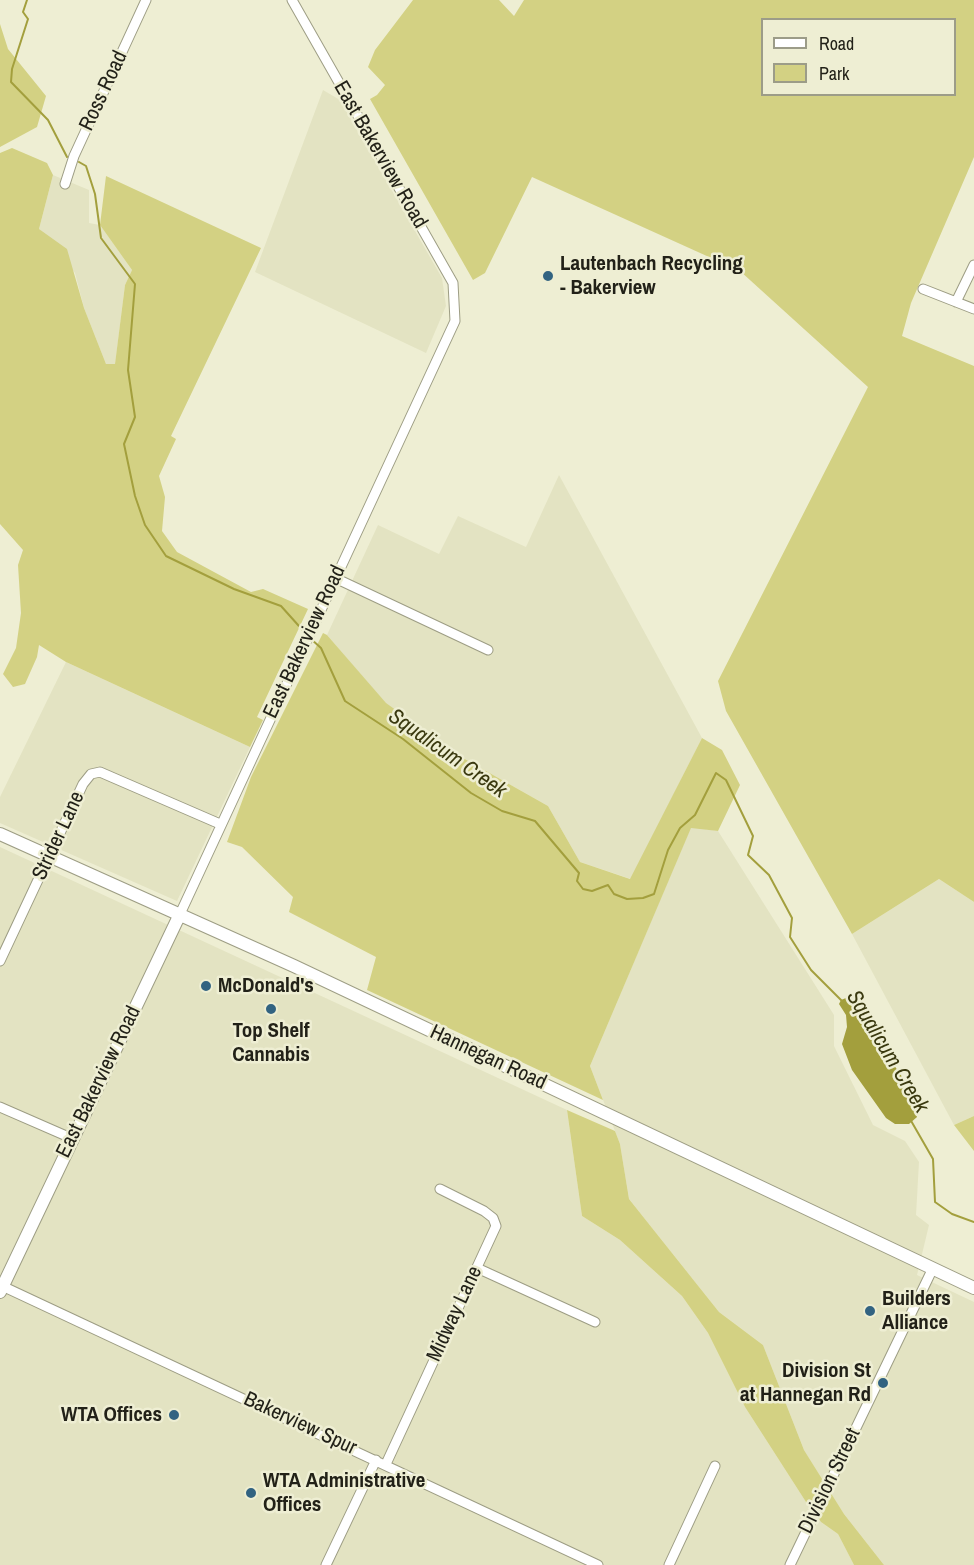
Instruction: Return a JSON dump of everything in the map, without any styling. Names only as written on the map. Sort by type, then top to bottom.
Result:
[{"type":"main road","name":"Hannegan Road","points":[[0,834],[180,914],[974,1288]]},
{"type":"main road","name":"East Bakerview Road","points":[[1,1288],[180,914]]},
{"type":"street","name":"Ross Road","points":[[65,184],[74,156],[146,0]]},
{"type":"street","name":"East Bakerview Road","points":[[180,914],[455,321],[453,283],[292,0]]},
{"type":"street","points":[[956,302],[974,265]]},
{"type":"street","points":[[923,289],[974,309]]},
{"type":"street","points":[[335,578],[488,650]]},
{"type":"street","name":"Strider Lane","points":[[0,961],[83,784],[96,772],[220,824]]},
{"type":"street","points":[[0,1107],[71,1138]]},
{"type":"street","name":"Midway Lane","points":[[326,1565],[381,1462],[496,1226],[493,1218],[440,1189]]},
{"type":"street","points":[[477,1268],[595,1322]]},
{"type":"street","name":"Division Street","points":[[790,1565],[933,1268]]},
{"type":"street","name":"Bakerview Spur","points":[[1,1288],[381,1462],[598,1565]]},
{"type":"street","points":[[669,1565],[715,1466]]},
{"type":"shaded area","points":[[323,90],[340,100],[442,278],[446,306],[426,353],[255,272]]},
{"type":"shaded area","points":[[53,175],[89,190],[89,223],[100,225],[132,270],[125,285],[115,365],[106,364],[84,308],[75,273],[39,229]]},
{"type":"shaded area","points":[[559,475],[702,738],[631,879],[580,862],[548,806],[463,758],[385,703],[327,635],[378,525],[439,554],[458,516],[526,547]]},
{"type":"shaded area","points":[[66,662],[250,747],[177,901],[0,823],[0,797]]},
{"type":"shaded area","points":[[691,827],[718,831],[834,1015],[834,1046],[873,1125],[905,1141],[919,1162],[916,1215],[929,1225],[917,1275],[974,1302],[974,1565],[884,1565],[844,1514],[804,1450],[763,1345],[719,1312],[629,1199],[620,1144],[590,1066]]},
{"type":"shaded area","points":[[0,847],[567,1110],[582,1216],[620,1240],[682,1296],[708,1333],[745,1407],[806,1502],[821,1522],[838,1534],[854,1565],[0,1565]]},
{"type":"shaded area","points":[[939,879],[974,902],[974,1116],[954,1125],[852,934]]},
{"type":"shaded area","points":[[846,998],[901,1075],[917,1117],[909,1124],[895,1124],[886,1118],[852,1070],[842,1044],[847,1027],[846,1015],[839,1004]]},
{"type":"green space","points":[[413,0],[499,0],[514,16],[524,0],[974,0],[974,157],[911,303],[902,336],[974,366],[974,902],[939,879],[852,934],[726,711],[718,681],[868,387],[740,271],[532,177],[485,273],[473,280],[370,99],[377,95],[385,85],[368,67],[375,50]]},
{"type":"green space","points":[[0,24],[8,49],[46,96],[37,127],[0,147]]},
{"type":"green space","points":[[12,148],[47,163],[53,175],[39,229],[67,249],[84,308],[106,364],[115,364],[125,285],[132,270],[100,225],[106,176],[261,248],[171,436],[176,439],[159,476],[165,497],[162,531],[177,552],[251,592],[263,589],[308,609],[257,717],[263,720],[250,747],[66,662],[39,645],[37,657],[25,684],[13,687],[3,674],[16,648],[21,613],[18,565],[23,550],[0,524],[0,153]]},
{"type":"green space","points":[[323,633],[386,703],[463,758],[548,806],[580,862],[630,879],[702,738],[722,750],[740,785],[718,831],[691,828],[590,1066],[603,1100],[367,990],[376,957],[289,912],[293,897],[242,847],[227,842],[251,777]]},
{"type":"green space","points":[[567,1110],[615,1131],[620,1144],[629,1199],[719,1312],[763,1345],[804,1450],[844,1514],[884,1565],[854,1565],[838,1534],[821,1522],[745,1407],[708,1333],[682,1296],[620,1240],[582,1216]]},
{"type":"green space","points":[[974,1116],[974,1151],[954,1125]]},
{"type":"waterway","name":"Squalicum Creek","points":[[27,0],[23,12],[28,19],[12,69],[11,82],[48,120],[67,157]]},
{"type":"waterway","name":"Squalicum Creek","points":[[79,162],[86,166],[95,194],[101,238],[135,284],[128,370],[135,417],[124,444],[135,496],[145,525],[166,556],[234,589],[281,606],[307,635]]},
{"type":"waterway","name":"Squalicum Creek","points":[[311,639],[321,648],[345,701],[403,739],[471,793],[502,811],[535,821],[579,873],[577,881],[583,889],[592,891],[608,885],[614,894],[627,899],[643,898],[654,894],[668,850],[680,828],[695,815],[716,773],[726,780],[753,836],[748,855],[769,875],[792,918],[790,937],[811,970],[843,1002]]},
{"type":"waterway","name":"Squalicum Creek","points":[[910,1119],[933,1159],[935,1202],[952,1214],[974,1222]]},
{"type":"place","name":"Lautenbach Recycling - Bakerview","points":[[548,276]]},
{"type":"place","name":"McDonald's","points":[[206,986]]},
{"type":"place","name":"Top Shelf Cannabis","points":[[271,1009]]},
{"type":"place","name":"Builders Alliance","points":[[870,1311]]},
{"type":"place","name":"Division St at Hannegan Rd","points":[[883,1383]]},
{"type":"place","name":"WTA Offices","points":[[174,1415]]},
{"type":"place","name":"WTA Administrative Offices","points":[[251,1493]]}]
